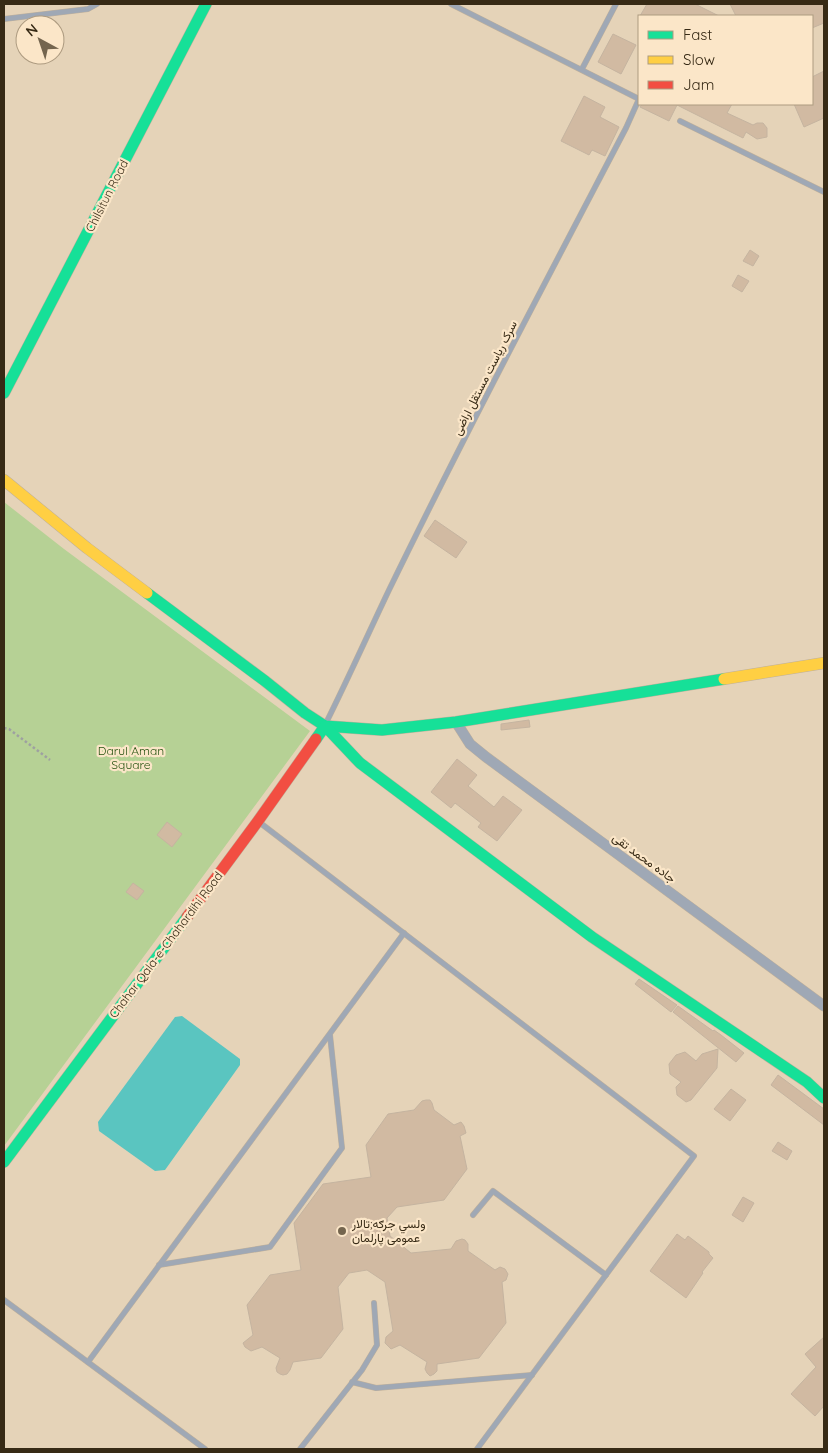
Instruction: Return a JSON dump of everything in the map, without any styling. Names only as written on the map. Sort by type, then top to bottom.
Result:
[{"type":"main road","name":"Chilsitun Road","points":[[4,401],[5,390],[206,4]]},
{"type":"main road","points":[[4,471],[6,476],[27,499]]},
{"type":"main road","points":[[4,480],[87,548],[324,726],[360,763],[592,937],[807,1082],[824,1098]]},
{"type":"main road","points":[[324,726],[382,730],[456,722],[824,663]]},
{"type":"main road","name":"Chahar Qala-e-Chahardihi Road","points":[[4,1162],[258,822],[307,754],[324,726]]},
{"type":"street","name":"جاده محمد تقی","points":[[456,722],[470,744],[486,757],[824,1006]]},
{"type":"lane","points":[[4,19],[88,9],[97,4]]},
{"type":"lane","name":"سرک ریاست مستقل اراضی","points":[[451,4],[638,98]]},
{"type":"lane","points":[[582,69],[616,4]]},
{"type":"lane","name":"سرک ریاست مستقل اراضی","points":[[324,726],[349,678],[393,582],[638,101]]},
{"type":"lane","points":[[680,121],[824,192]]},
{"type":"lane","points":[[258,822],[694,1156],[477,1449]]},
{"type":"lane","points":[[88,1362],[404,933]]},
{"type":"lane","points":[[159,1265],[270,1247],[342,1148],[330,1034]]},
{"type":"lane","points":[[473,1215],[494,1191],[606,1275]]},
{"type":"lane","points":[[4,1300],[205,1449]]},
{"type":"lane","points":[[300,1449],[362,1370],[377,1345],[374,1304]]},
{"type":"lane","points":[[352,1382],[376,1388],[532,1375]]},
{"type":"path","points":[[4,728],[10,728],[50,760]]},
{"type":"green space","name":"Darul Aman Square","points":[[4,502],[64,549],[310,731],[4,1146]]},
{"type":"water","points":[[182,1016],[240,1059],[240,1065],[165,1170],[155,1171],[99,1131],[98,1122],[175,1017]]},
{"type":"building","points":[[647,4],[695,4],[717,15],[641,15]]},
{"type":"building","points":[[730,4],[824,4],[824,23],[813,28],[813,15],[736,15]]},
{"type":"building","points":[[613,34],[636,45],[621,74],[598,62]]},
{"type":"building","points":[[824,71],[824,118],[804,127],[794,105],[813,105],[813,76]]},
{"type":"building","points":[[584,96],[605,107],[600,117],[619,127],[605,156],[592,150],[589,155],[561,141]]},
{"type":"building","points":[[641,105],[677,105],[669,121],[640,107]]},
{"type":"building","points":[[677,105],[731,105],[727,113],[753,125],[763,123],[767,128],[767,137],[757,139],[746,132],[743,138]]},
{"type":"building","points":[[750,250],[759,256],[753,266],[743,261]]},
{"type":"building","points":[[738,275],[749,281],[742,292],[732,286]]},
{"type":"building","points":[[435,520],[467,542],[456,558],[424,536]]},
{"type":"building","points":[[529,720],[530,727],[501,730],[501,724]]},
{"type":"building","points":[[457,759],[477,775],[468,786],[494,807],[503,796],[522,810],[497,841],[478,827],[481,823],[455,803],[451,808],[431,792]]},
{"type":"building","points":[[167,822],[182,834],[172,847],[157,835]]},
{"type":"building","points":[[133,883],[144,891],[137,900],[126,892]]},
{"type":"building","points":[[639,979],[677,1005],[671,1012],[635,984]]},
{"type":"building","points":[[678,1006],[744,1053],[736,1062],[673,1012]]},
{"type":"building","points":[[718,1049],[717,1068],[691,1100],[686,1102],[677,1095],[676,1087],[681,1082],[670,1074],[669,1064],[676,1055],[685,1052],[696,1061],[702,1054]]},
{"type":"building","points":[[778,1075],[824,1109],[824,1125],[771,1085]]},
{"type":"building","points":[[731,1089],[746,1100],[730,1121],[714,1109]]},
{"type":"building","name":"ولسي جرګه;تالار عمومی پارلمان","points":[[430,1100],[434,1110],[454,1125],[461,1122],[464,1126],[466,1133],[460,1136],[467,1169],[444,1200],[397,1207],[387,1218],[390,1236],[411,1253],[451,1249],[456,1241],[462,1239],[468,1244],[468,1251],[495,1270],[500,1267],[505,1269],[508,1274],[506,1280],[502,1282],[506,1323],[479,1358],[437,1364],[437,1371],[430,1376],[425,1369],[427,1362],[400,1345],[391,1349],[385,1343],[386,1337],[393,1331],[385,1282],[367,1270],[349,1273],[338,1287],[343,1329],[321,1358],[293,1362],[287,1374],[280,1374],[276,1368],[280,1358],[262,1347],[251,1351],[243,1343],[253,1335],[247,1305],[270,1275],[301,1270],[294,1223],[323,1184],[371,1177],[366,1145],[388,1114],[414,1110],[422,1101]]},
{"type":"building","points":[[778,1142],[792,1151],[787,1160],[772,1151]]},
{"type":"building","points":[[743,1197],[754,1203],[743,1222],[732,1215]]},
{"type":"building","points":[[677,1234],[685,1240],[688,1236],[709,1252],[713,1258],[686,1298],[650,1271]]},
{"type":"building","points":[[824,1337],[824,1406],[815,1416],[791,1394],[816,1367],[805,1354]]},
{"type":"traffic: fast","points":[[4,393],[206,4]]},
{"type":"traffic: fast","points":[[147,593],[305,713],[325,726],[382,730],[456,722],[724,679]]},
{"type":"traffic: fast","points":[[316,739],[325,726],[360,763],[592,937],[807,1082],[824,1098]]},
{"type":"traffic: fast","points":[[4,1162],[187,917]]},
{"type":"traffic: slow","points":[[4,480],[87,548],[147,593]]},
{"type":"traffic: slow","points":[[724,679],[824,663]]},
{"type":"traffic: jam","points":[[187,917],[316,739]]},
{"type":"place","name":"ولسي جرګه;تالار عمومی پارلمان","points":[[342,1231]]}]
